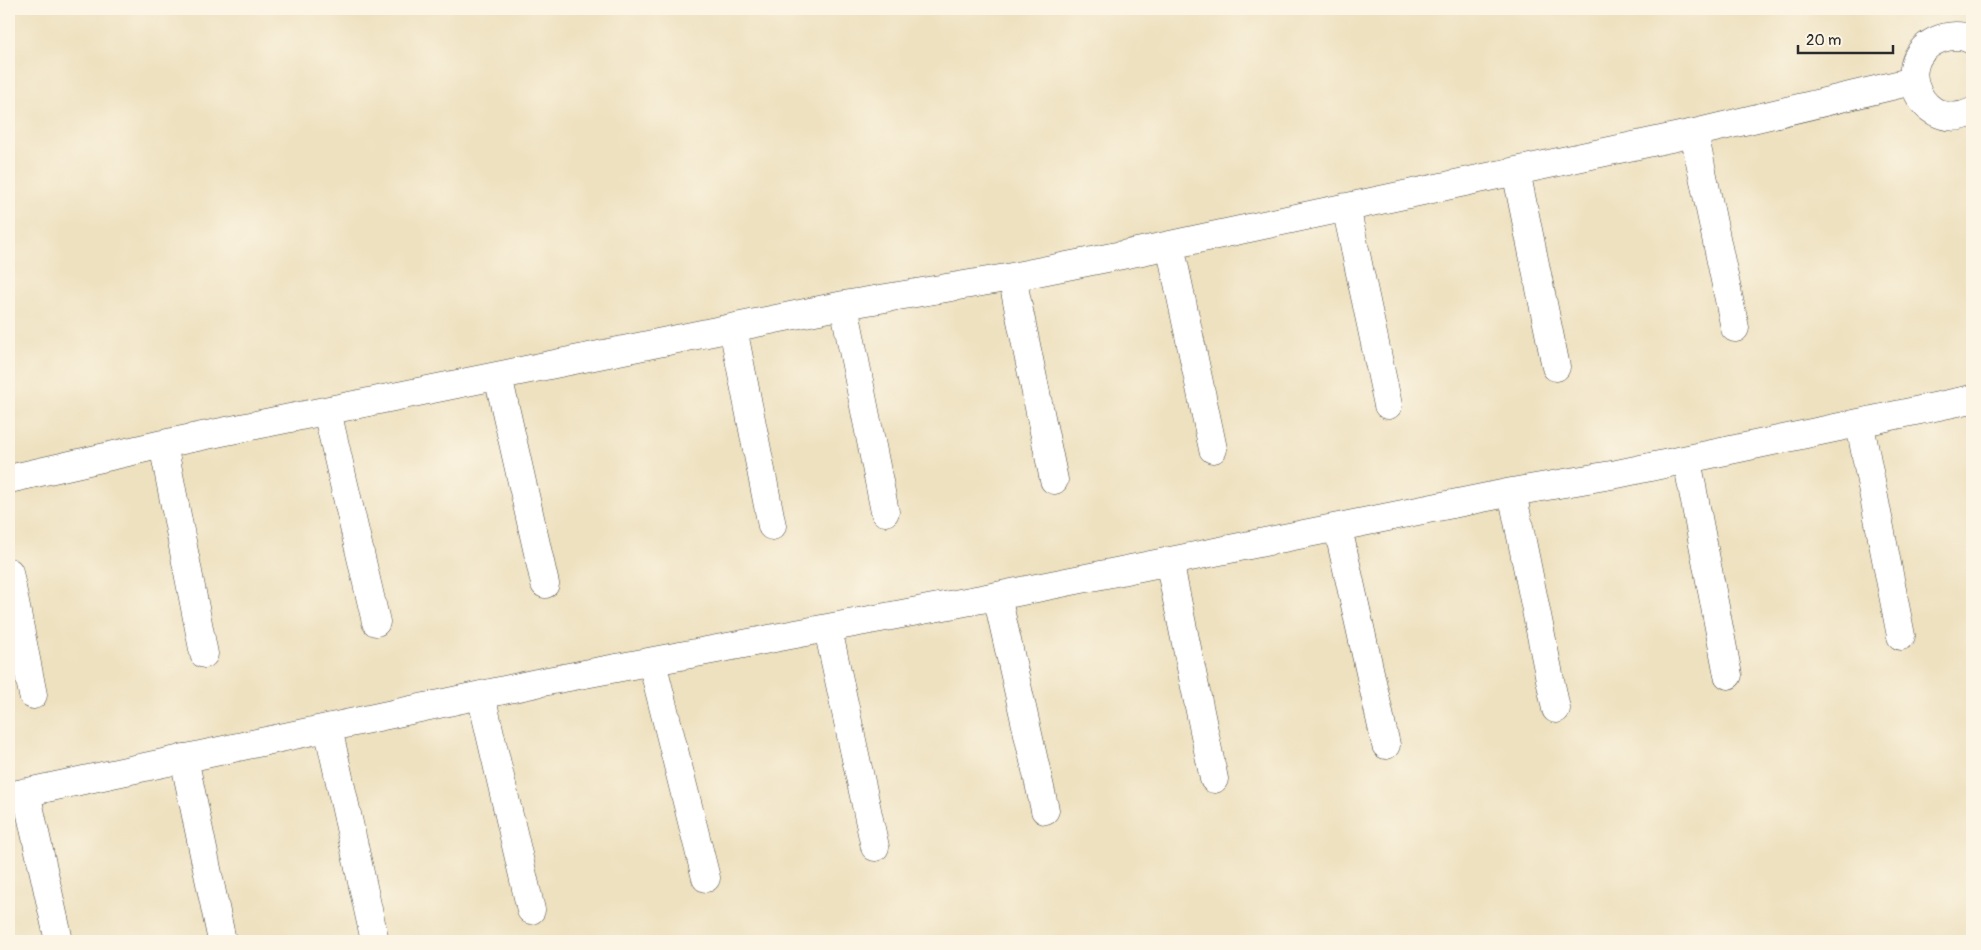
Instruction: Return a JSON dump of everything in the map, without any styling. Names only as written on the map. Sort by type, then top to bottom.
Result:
[{"type":"street","points":[[1972,40],[1957,36],[1943,37],[1930,44],[1920,53],[1914,66],[1914,81],[1917,94],[1926,105],[1937,113],[1951,117],[1965,116],[1972,112]]},
{"type":"street","points":[[9,479],[163,444],[733,328],[844,306],[1012,277],[1170,245],[1694,133],[1914,81]]},
{"type":"street","points":[[1694,133],[1734,328]]},
{"type":"street","points":[[1516,171],[1556,367]]},
{"type":"street","points":[[1346,207],[1388,405]]},
{"type":"street","points":[[1170,245],[1213,449]]},
{"type":"street","points":[[1012,277],[1054,480]]},
{"type":"street","points":[[844,306],[885,512]]},
{"type":"street","points":[[733,328],[772,526]]},
{"type":"street","points":[[498,376],[545,584]]},
{"type":"street","points":[[60,941],[17,794],[481,695],[996,596],[1512,492],[1617,474],[1860,425],[1972,399]]},
{"type":"street","points":[[327,411],[376,622]]},
{"type":"street","points":[[1860,425],[1901,636]]},
{"type":"street","points":[[163,444],[204,654]]},
{"type":"street","points":[[1687,460],[1728,675]]},
{"type":"street","points":[[1512,492],[1556,709]]},
{"type":"street","points":[[1338,528],[1386,745]]},
{"type":"street","points":[[1169,561],[1214,780]]},
{"type":"street","points":[[9,572],[33,695]]},
{"type":"street","points":[[996,596],[1046,810]]},
{"type":"street","points":[[828,629],[875,847]]},
{"type":"street","points":[[652,662],[706,878]]},
{"type":"street","points":[[481,695],[531,910]]},
{"type":"street","points":[[328,728],[374,941]]},
{"type":"street","points":[[184,758],[222,941]]}]
